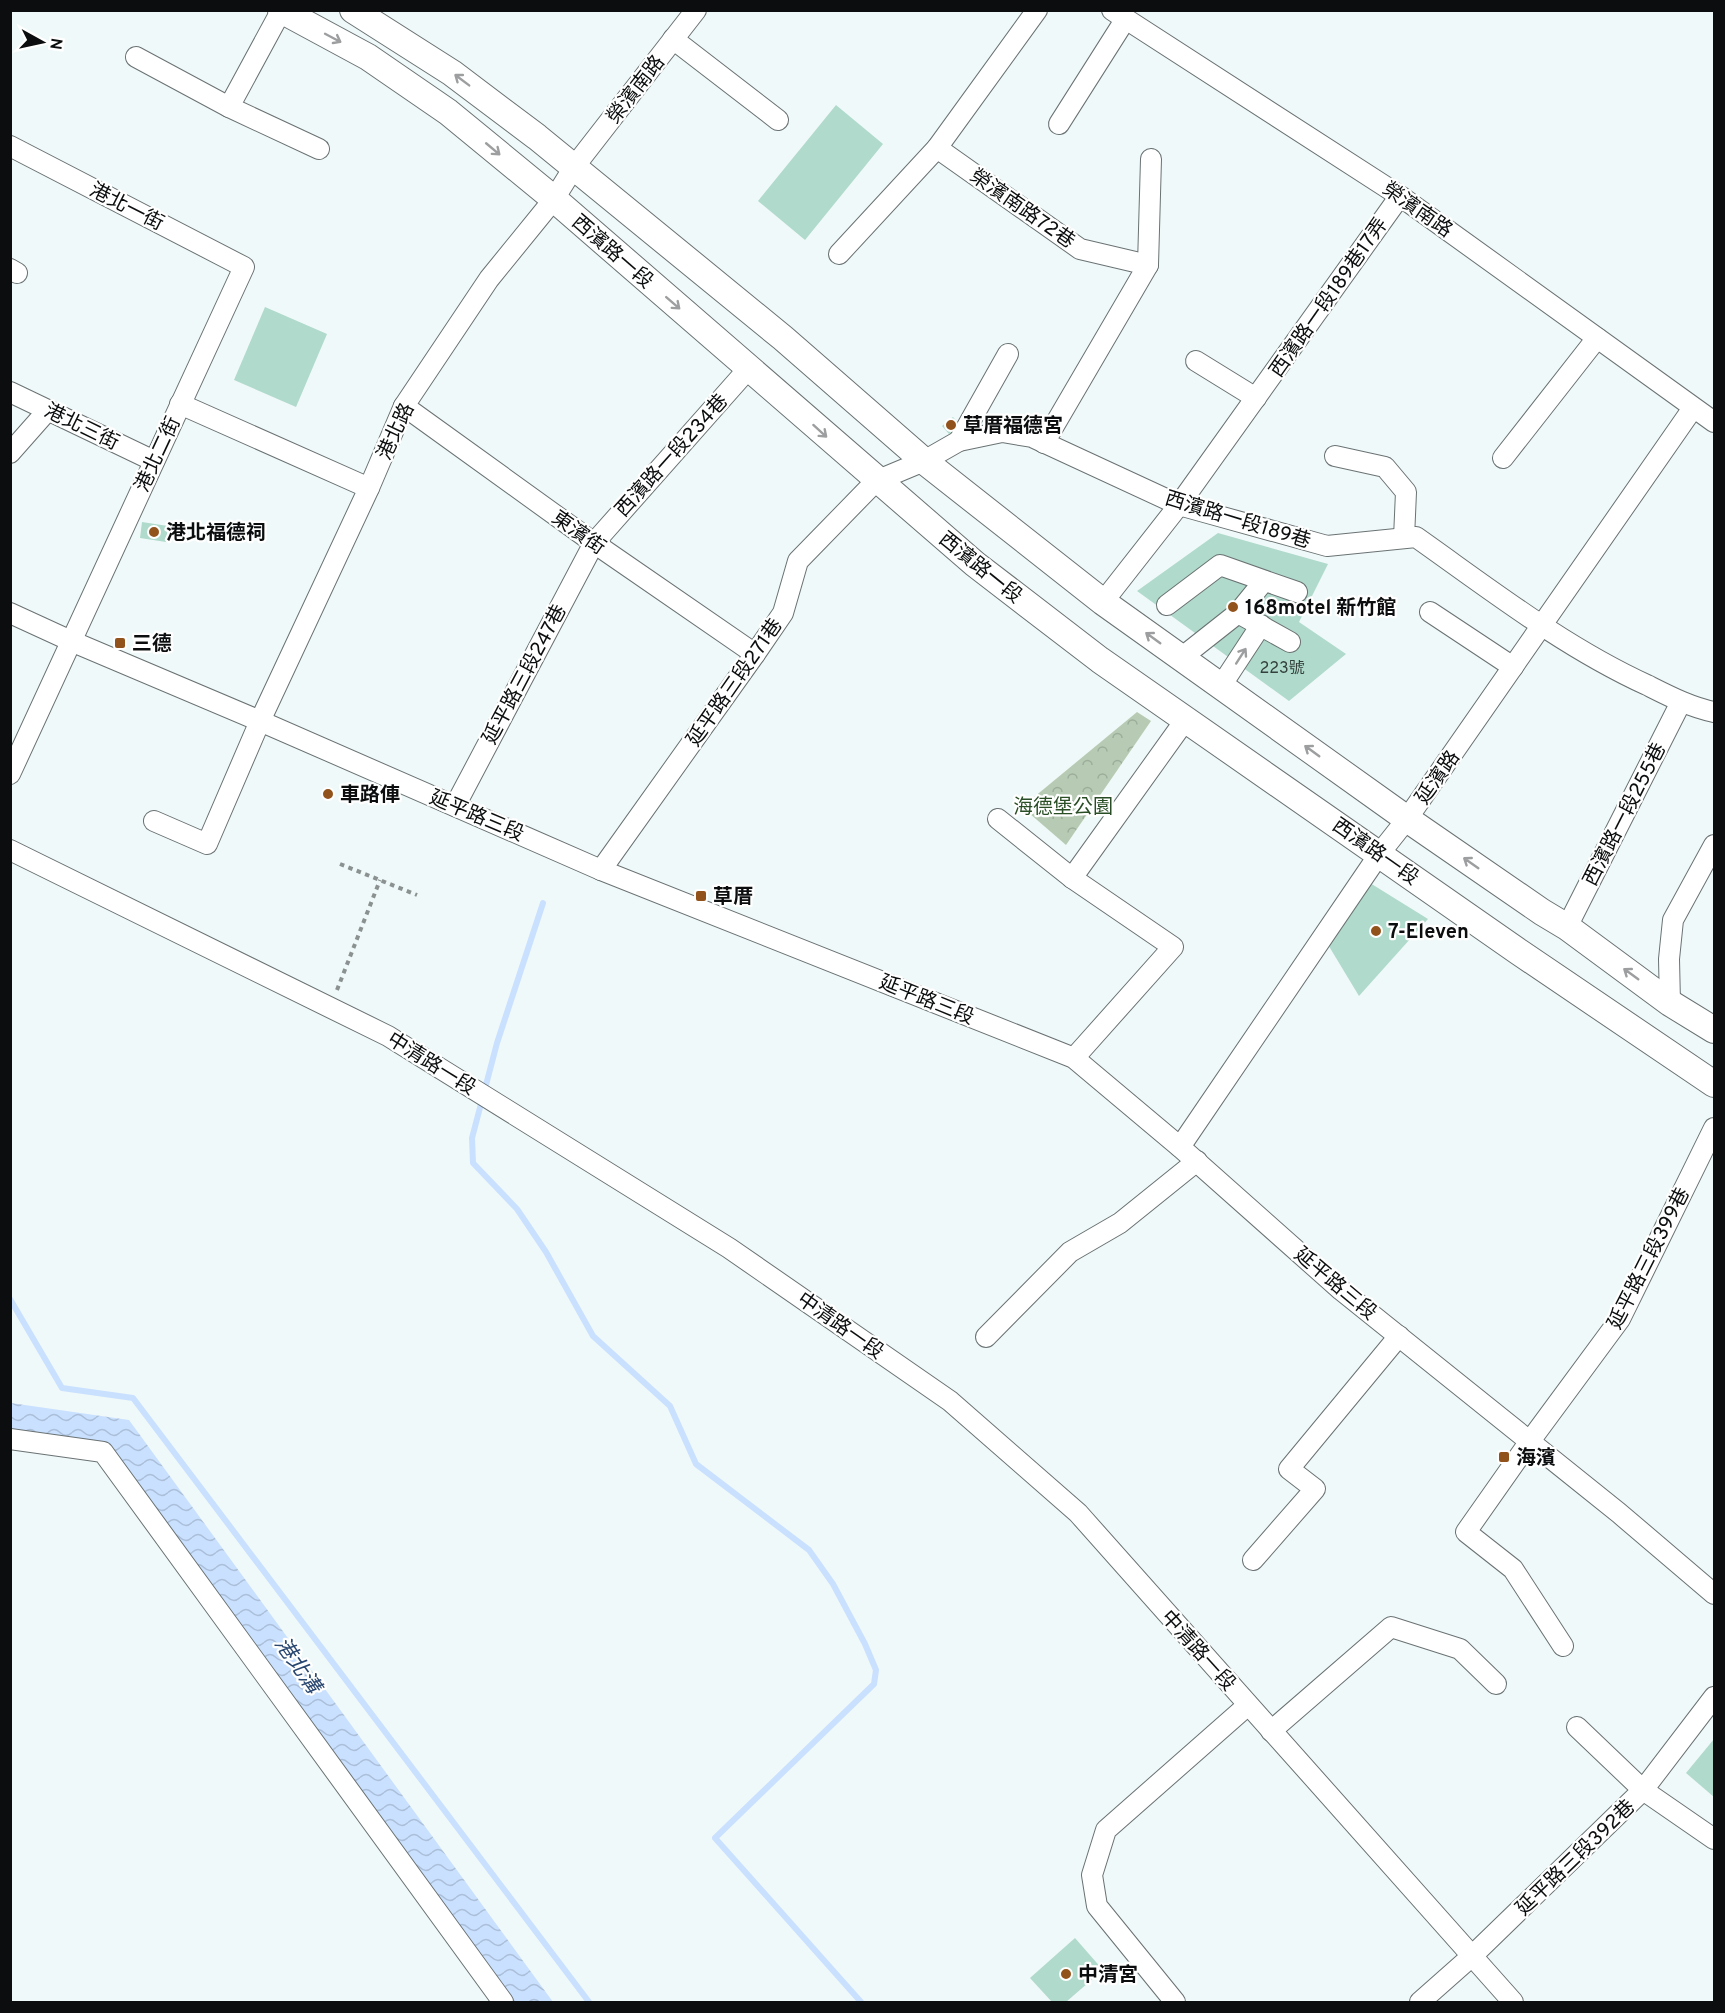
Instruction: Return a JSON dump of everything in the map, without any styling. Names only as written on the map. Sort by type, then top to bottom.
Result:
[{"type":"main road","name":"西濱路一段","points":[[353,10],[452,73],[537,137],[783,338],[924,460],[1103,602],[1407,819],[1567,927],[1670,1003],[1714,1030]]},
{"type":"main road","name":"西濱路一段","points":[[281,11],[368,57],[448,111],[554,199],[975,564],[1100,660],[1529,959],[1714,1084]]},
{"type":"street","name":"榮濱南路","points":[[574,167],[696,10]]},
{"type":"street","points":[[839,255],[937,148],[1037,10]]},
{"type":"street","points":[[229,107],[281,11]]},
{"type":"street","name":"榮濱南路","points":[[1118,15],[1400,196],[1714,422]]},
{"type":"street","points":[[1059,124],[1118,15]]},
{"type":"street","points":[[674,39],[778,120]]},
{"type":"street","points":[[136,57],[229,107],[319,149]]},
{"type":"street","name":"港北一街","points":[[10,146],[244,267]]},
{"type":"street","name":"榮濱南路72巷","points":[[937,148],[1080,249],[1148,265]]},
{"type":"street","points":[[1044,443],[1148,265],[1151,159]]},
{"type":"street","name":"港北路","points":[[154,821],[207,844],[260,721],[369,488],[404,406],[489,279],[554,199],[574,167]]},
{"type":"street","name":"西濱路一段189巷17弄","points":[[1103,602],[1179,505],[1400,196]]},
{"type":"street","name":"港北二街","points":[[10,774],[244,267]]},
{"type":"street","points":[[1503,458],[1597,338]]},
{"type":"street","points":[[959,441],[1008,354]]},
{"type":"street","points":[[1196,361],[1256,398]]},
{"type":"street","name":"西濱路一段234巷","points":[[594,543],[749,368]]},
{"type":"street","name":"港北三街","points":[[10,392],[154,461]]},
{"type":"street","points":[[180,404],[369,488]]},
{"type":"street","name":"東濱街","points":[[404,406],[594,543],[755,654]]},
{"type":"street","name":"延濱路","points":[[1180,1147],[1380,853],[1407,819],[1694,408]]},
{"type":"street","points":[[10,453],[48,410]]},
{"type":"street","name":"西濱路一段189巷","points":[[924,460],[959,441],[1002,432],[1032,437],[1179,505],[1327,546],[1416,537],[1542,626],[1616,671],[1695,708],[1714,712]]},
{"type":"street","points":[[1335,456],[1385,467],[1406,492],[1404,538]]},
{"type":"street","name":"延平路三段271巷","points":[[601,870],[783,613],[798,561],[876,480],[924,460]]},
{"type":"street","name":"延平路三段247巷","points":[[455,806],[594,543]]},
{"type":"street","points":[[1167,605],[1220,565],[1297,592]]},
{"type":"street","points":[[1181,658],[1238,613],[1264,581]]},
{"type":"street","points":[[1430,612],[1513,667]]},
{"type":"street","name":"延平路三段","points":[[10,613],[601,870],[1074,1058],[1197,1161],[1341,1290],[1619,1513],[1714,1594]]},
{"type":"street","points":[[1238,613],[1290,642]]},
{"type":"street","points":[[1221,686],[1261,626]]},
{"type":"street","name":"西濱路一段255巷","points":[[1567,927],[1681,702]]},
{"type":"street","points":[[1072,878],[1186,719]]},
{"type":"street","points":[[998,819],[1072,878],[1173,947],[1074,1058]]},
{"type":"street","points":[[1670,1003],[1669,959],[1673,920],[1714,845]]},
{"type":"street","name":"中清路一段","points":[[10,850],[388,1036],[729,1248],[950,1401],[1078,1513],[1514,2002]]},
{"type":"street","name":"延平路三段399巷","points":[[1563,1646],[1513,1569],[1466,1532],[1620,1319],[1714,1128]]},
{"type":"street","points":[[986,1337],[1070,1252],[1120,1223],[1197,1161]]},
{"type":"street","points":[[1253,1560],[1315,1489],[1289,1469],[1399,1336]]},
{"type":"street","points":[[10,1439],[104,1452],[503,2002]]},
{"type":"street","points":[[1271,1731],[1391,1627],[1460,1649],[1496,1684]]},
{"type":"street","name":"延平路三段392巷","points":[[1420,2002],[1472,1956],[1644,1790],[1714,1697]]},
{"type":"street","points":[[1175,2002],[1097,1906],[1092,1875],[1106,1830],[1248,1705]]},
{"type":"street","points":[[1577,1727],[1644,1790],[1714,1839]]},
{"type":"path","points":[[340,864],[417,895]]},
{"type":"path","points":[[331,1007],[380,880]]},
{"type":"green space","name":"海德堡公園","points":[[1137,712],[1151,721],[1066,845],[1022,807]]},
{"type":"water","name":"港北溝","points":[[11,1403],[129,1420],[553,2002],[511,2002],[105,1442],[11,1429]]},
{"type":"building","points":[[836,105],[883,144],[805,240],[758,201]]},
{"type":"building","points":[[265,307],[327,334],[296,407],[234,380]]},
{"type":"building","name":"草厝福德宮","points":[[953,417],[960,425],[949,434],[942,426]]},
{"type":"building","name":"港北福德祠","points":[[142,522],[168,526],[166,542],[140,538]]},
{"type":"building","name":"168motel 新竹館","points":[[1218,533],[1328,564],[1299,622],[1346,654],[1289,701],[1137,591]]},
{"type":"building","name":"7-Eleven","points":[[1370,883],[1428,919],[1359,996],[1327,943]]},
{"type":"building","points":[[1714,1739],[1714,1797],[1686,1773]]},
{"type":"building","name":"中清宮","points":[[1075,1938],[1103,1970],[1066,2002],[1052,2002],[1030,1978]]},
{"type":"waterway","points":[[543,903],[497,1043],[472,1138],[473,1163],[517,1209],[546,1252],[593,1336],[670,1406],[696,1464],[809,1550],[833,1584],[865,1644],[876,1670],[874,1684],[715,1838],[861,2002]]},
{"type":"waterway","points":[[10,1299],[62,1388],[133,1398],[589,2002]]},
{"type":"place","name":"草厝福德宮","points":[[951,425]]},
{"type":"place","name":"港北福德祠","points":[[154,532]]},
{"type":"place","name":"168motel 新竹館","points":[[1233,607]]},
{"type":"place","name":"三德","points":[[120,643]]},
{"type":"place","name":"車路俥","points":[[328,794]]},
{"type":"place","name":"草厝","points":[[701,896]]},
{"type":"place","name":"7-Eleven","points":[[1376,931]]},
{"type":"place","name":"海濱","points":[[1504,1457]]},
{"type":"place","name":"中清宮","points":[[1066,1974]]}]
